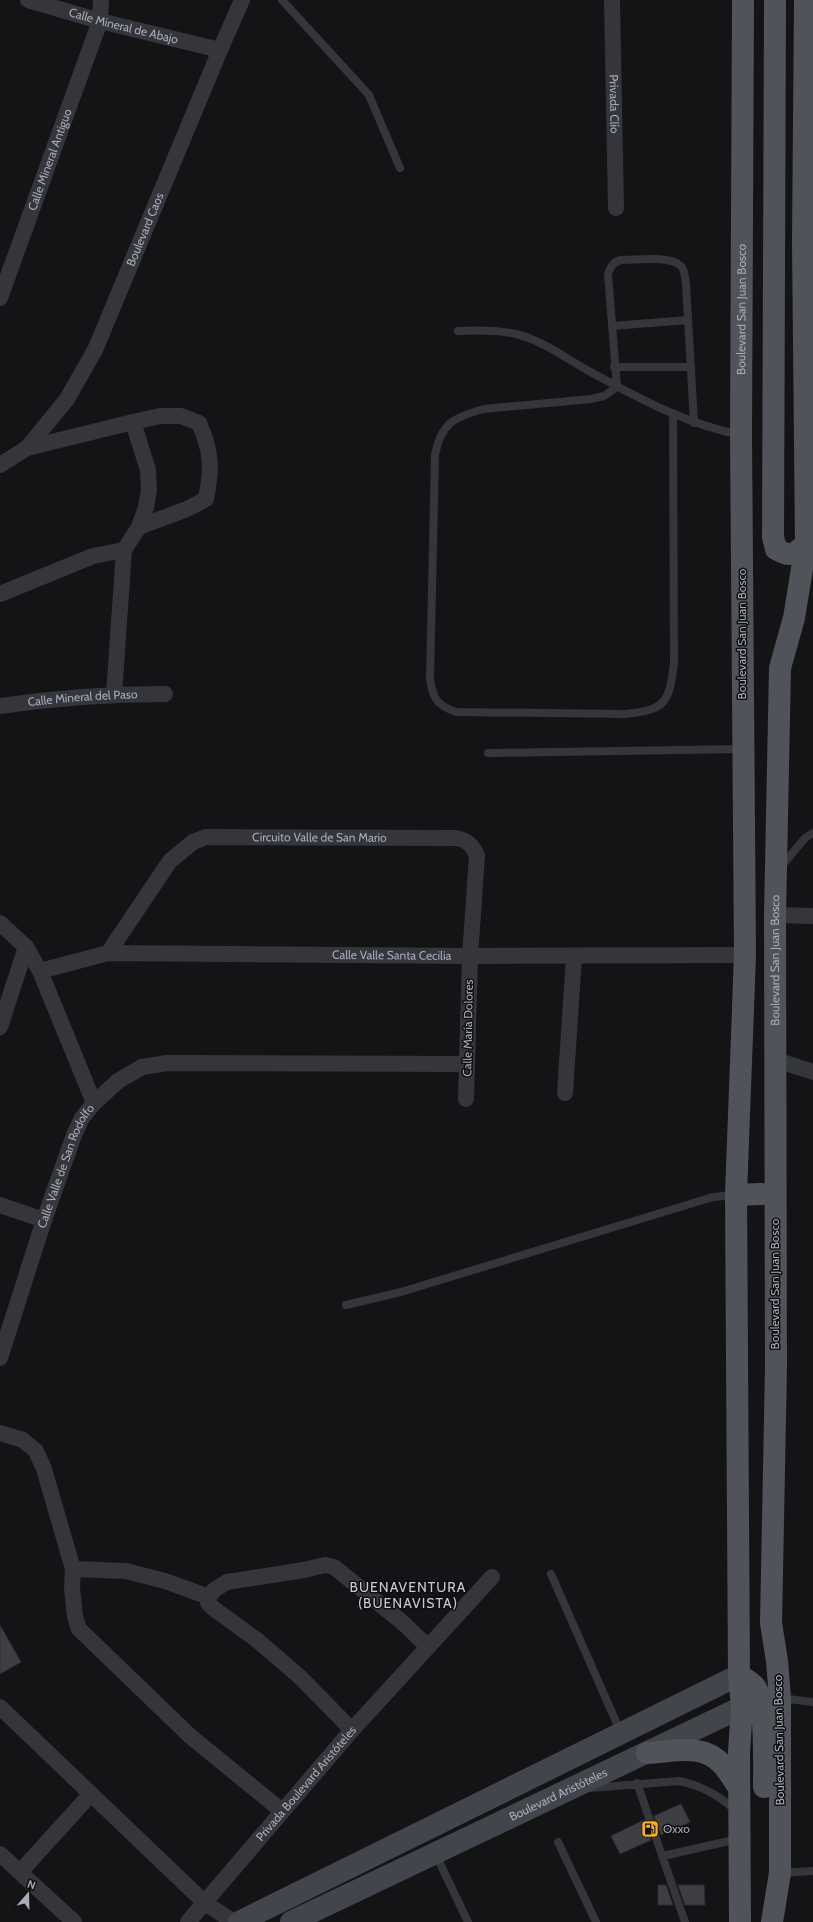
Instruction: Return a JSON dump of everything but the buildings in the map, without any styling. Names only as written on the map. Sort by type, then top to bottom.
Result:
[{"type":"main road","name":"Boulevard San Juan Bosco","points":[[740,1922],[739,1788],[742,1706],[739,1675],[736,1195],[745,956],[741,435],[743,0]]},
{"type":"main road","points":[[775,0],[773,536],[776,549],[785,554],[794,554],[806,544]]},
{"type":"main road","name":"Boulevard San Juan Bosco","points":[[772,1922],[780,1873],[780,1698],[777,1661],[771,1623],[774,1489],[776,1130],[775,915],[780,668],[794,618],[806,544],[803,250],[805,0]]},
{"type":"main road","points":[[775,1303],[763,1285],[762,1159],[776,1130]]},
{"type":"main road","points":[[736,1195],[762,1194]]},
{"type":"main road","name":"Boulevard Aristóteles","points":[[742,1706],[750,1701],[765,1672],[771,1623]]},
{"type":"main road","name":"Boulevard San Juan Bosco","points":[[739,1675],[750,1682],[757,1690],[763,1720],[767,1922]]},
{"type":"main road","points":[[647,1753],[671,1752],[689,1748],[708,1753],[724,1766],[739,1788]]},
{"type":"street","name":"Calle Mineral de Abajo","points":[[28,0],[55,3],[100,22],[220,50]]},
{"type":"street","name":"Calle Mineral Antiguo","points":[[0,298],[100,22],[100,0]]},
{"type":"street","name":"Boulevard Caos","points":[[27,448],[67,399],[95,350],[242,0]]},
{"type":"street","name":"Privada Clío","points":[[612,0],[616,208]]},
{"type":"street","points":[[0,465],[27,448],[160,416],[181,416],[199,423],[207,441],[211,474],[206,499],[187,509],[139,526]]},
{"type":"street","points":[[114,694],[124,550],[139,526],[146,507],[149,490],[148,470],[133,422]]},
{"type":"street","points":[[0,594],[93,556],[124,550]]},
{"type":"street","name":"Calle Mineral del Paso","points":[[0,706],[34,701],[114,694],[164,694]]},
{"type":"street","name":"Circuito Valle de San Mario","points":[[108,953],[170,861],[183,848],[206,837],[456,838],[471,844],[477,856],[470,956]]},
{"type":"street","points":[[775,915],[813,916]]},
{"type":"street","name":"Calle Valle de San Rodolfo","points":[[0,922],[26,947],[40,971],[94,1103],[82,1118],[74,1135],[44,1220],[0,1358]]},
{"type":"street","points":[[0,1027],[26,947]]},
{"type":"street","name":"Calle Valle Santa Cecilia","points":[[40,971],[108,953],[574,957],[745,956]]},
{"type":"street","name":"Calle María Dolores","points":[[466,1099],[470,956]]},
{"type":"street","points":[[565,1093],[574,957]]},
{"type":"street","points":[[776,1060],[813,1072]]},
{"type":"street","points":[[94,1103],[118,1081],[142,1067],[167,1063],[467,1064]]},
{"type":"street","points":[[0,1205],[44,1220]]},
{"type":"street","points":[[0,1433],[23,1440],[36,1451],[44,1469],[63,1529],[73,1569],[75,1617],[79,1629],[190,1736],[282,1811]]},
{"type":"street","points":[[352,1730],[300,1677],[257,1640],[208,1603],[209,1597],[214,1590],[227,1582],[304,1570],[325,1565],[334,1567],[402,1622],[428,1647]]},
{"type":"street","points":[[73,1569],[126,1571],[166,1581],[209,1597]]},
{"type":"street","name":"Privada Boulevard Aristóteles","points":[[188,1922],[352,1730],[492,1577]]},
{"type":"street","name":"Boulevard Aristóteles","points":[[238,1922],[739,1675]]},
{"type":"street","name":"Boulevard Aristóteles","points":[[291,1922],[562,1791],[647,1753],[742,1706]]},
{"type":"street","points":[[0,1707],[90,1795],[205,1903],[234,1922]]},
{"type":"street","points":[[20,1872],[90,1795]]},
{"type":"street","points":[[0,1854],[74,1922]]},
{"type":"lane","points":[[282,0],[369,95],[400,168]]},
{"type":"lane","points":[[617,387],[614,367],[608,274],[612,264],[621,260],[668,260],[680,265],[685,274],[694,423]]},
{"type":"lane","points":[[612,326],[688,320]]},
{"type":"lane","points":[[458,331],[494,330],[517,334],[535,341],[617,387],[673,415],[694,423],[741,435]]},
{"type":"lane","points":[[614,367],[691,367]]},
{"type":"lane","points":[[617,387],[604,396],[591,399],[484,409],[468,413],[449,423],[442,431],[435,455],[430,679],[436,700],[446,708],[456,712],[625,714],[654,710],[659,708],[667,698],[671,685],[674,663],[673,415]]},
{"type":"lane","points":[[488,753],[743,749]]},
{"type":"lane","points":[[776,873],[805,838],[813,832]]},
{"type":"lane","points":[[346,1305],[401,1292],[713,1197],[736,1195]]},
{"type":"lane","points":[[551,1574],[621,1734]]},
{"type":"lane","points":[[780,1698],[813,1702]]},
{"type":"lane","points":[[562,1791],[637,1783],[679,1781],[693,1784],[729,1804],[739,1813]]},
{"type":"lane","points":[[637,1783],[685,1922]]},
{"type":"lane","points":[[663,1856],[739,1839]]},
{"type":"lane","points":[[558,1842],[596,1922]]},
{"type":"lane","points":[[435,1852],[468,1922]]},
{"type":"lane","points":[[780,1873],[813,1871]]},
{"type":"place","name":"Oxxo","points":[[650,1829]]},
{"type":"district","name":"BUENAVENTURA (BUENAVISTA)","points":[[408,1596]]}]
